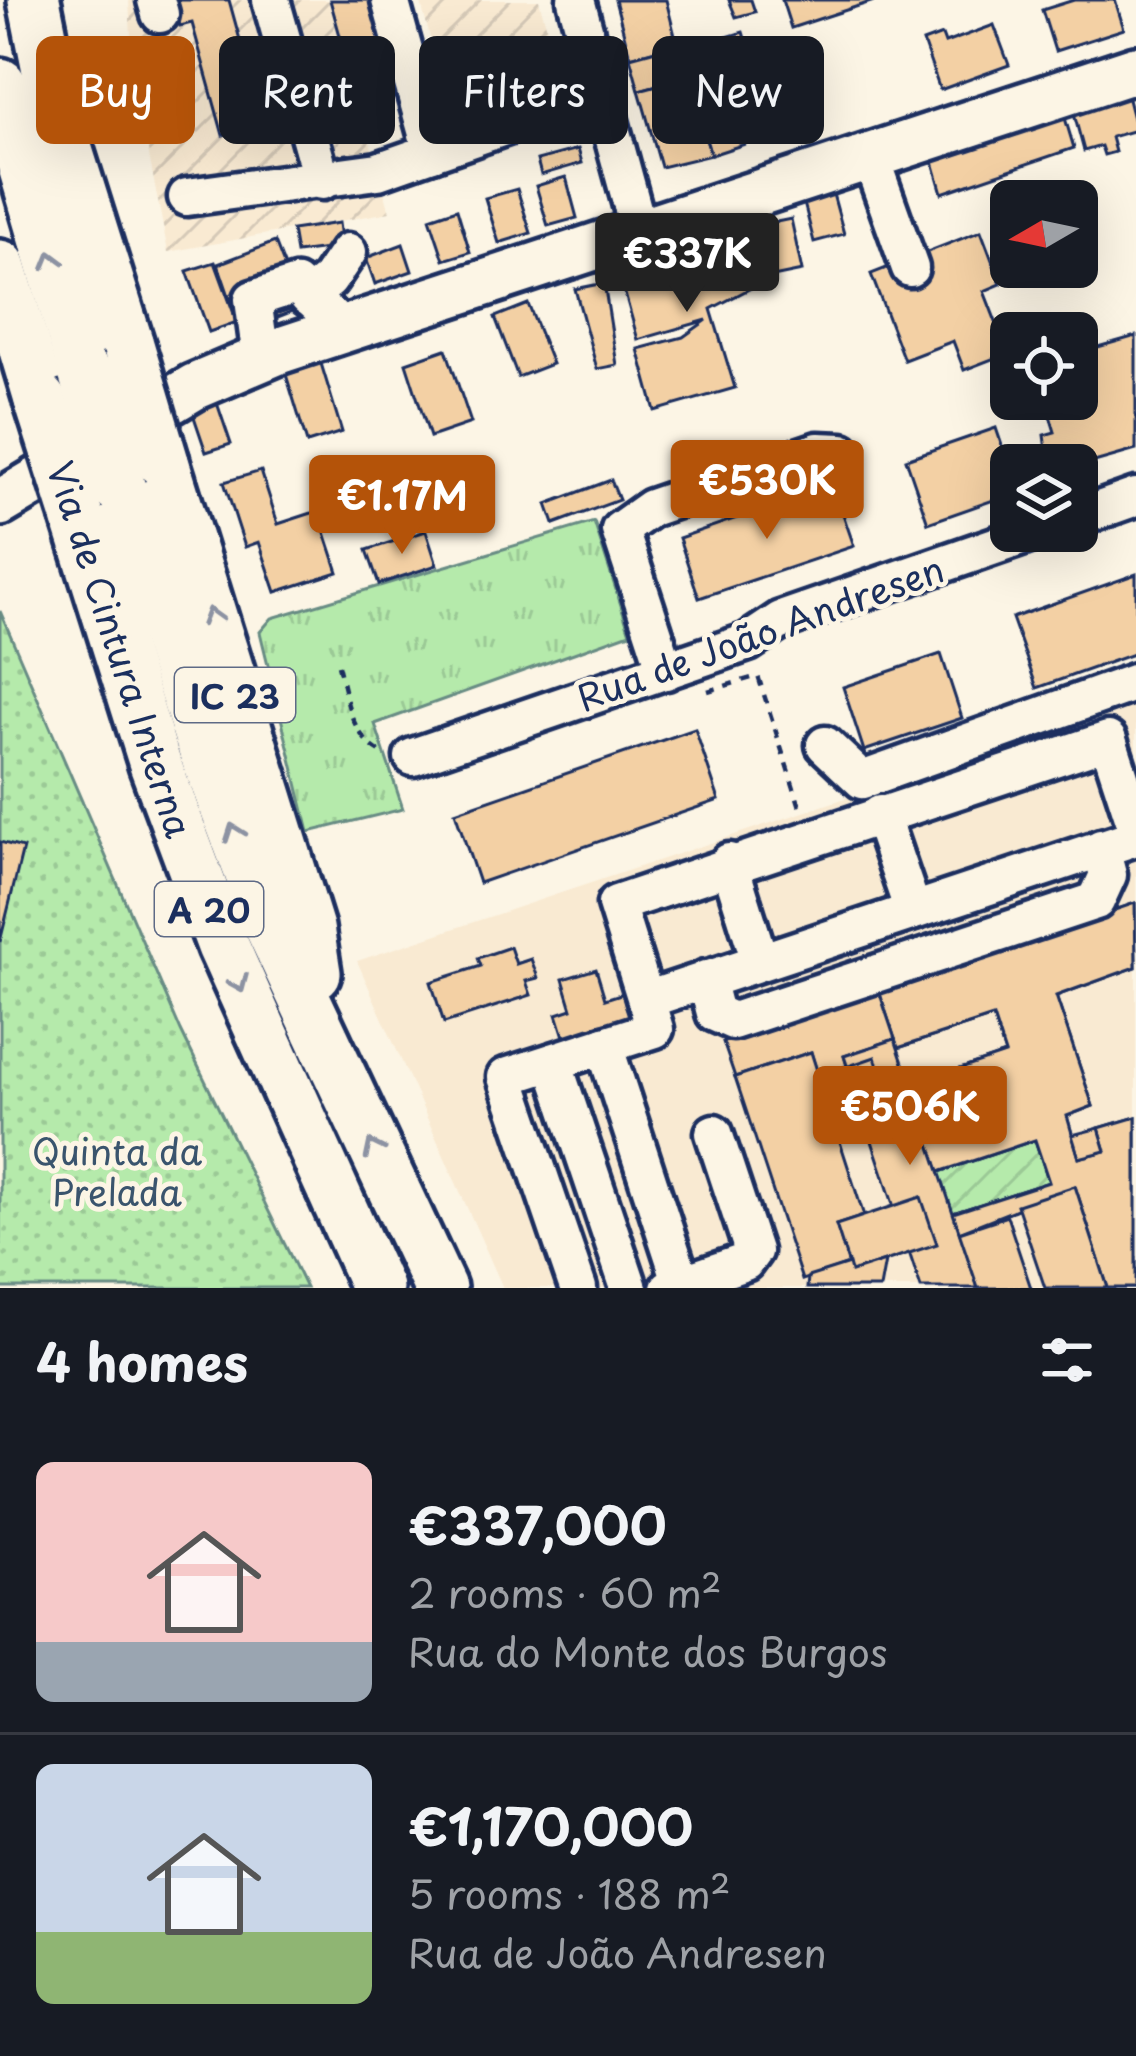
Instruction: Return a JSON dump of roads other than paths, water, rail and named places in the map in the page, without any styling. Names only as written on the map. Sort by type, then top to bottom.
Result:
[{"type":"highway","points":[[34,0],[59,125],[97,247]]},
{"type":"highway","points":[[60,0],[97,247]]},
{"type":"highway","name":"Via de Cintura Interna","points":[[0,84],[119,489],[238,844],[328,1056],[440,1288]]},
{"type":"highway","name":"IC 23","points":[[97,247],[308,928],[328,1056]]},
{"type":"highway","name":"Via de Cintura Interna","points":[[0,266],[155,764],[223,946],[377,1288]]},
{"type":"main road","points":[[0,503],[155,409],[261,358],[1136,70]]},
{"type":"street","points":[[271,0],[322,181]]},
{"type":"street","points":[[390,0],[432,152]]},
{"type":"street","points":[[576,0],[586,36]]},
{"type":"street","points":[[187,197],[378,171],[455,144]]},
{"type":"street","points":[[616,144],[639,231]]},
{"type":"street","points":[[870,156],[910,268]]},
{"type":"street","points":[[308,297],[329,280],[348,252]]},
{"type":"street","points":[[261,358],[254,298],[296,285],[344,329]]},
{"type":"street","points":[[682,665],[620,530],[651,508],[818,451],[842,452]]},
{"type":"street","points":[[1098,511],[1136,497]]},
{"type":"street","name":"Rua de João Andresen","points":[[413,757],[748,642],[781,620],[990,548]]},
{"type":"street","points":[[825,745],[862,780],[1136,682]]},
{"type":"street","points":[[578,1288],[506,1076],[655,1029],[616,904],[729,862],[1108,740],[1136,826]]},
{"type":"street","points":[[880,814],[913,911]]},
{"type":"street","points":[[646,1000],[1136,837]]},
{"type":"street","points":[[706,979],[715,1013],[733,1021],[1027,924],[1096,901],[1108,875],[1101,848]]},
{"type":"street","points":[[729,862],[760,961]]},
{"type":"street","points":[[604,1045],[676,1286],[745,1262],[752,1250],[714,1133]]},
{"type":"street","points":[[553,1062],[629,1288]]},
{"type":"park label","name":"Quinta da Prelada","points":[[117,1170]]}]
